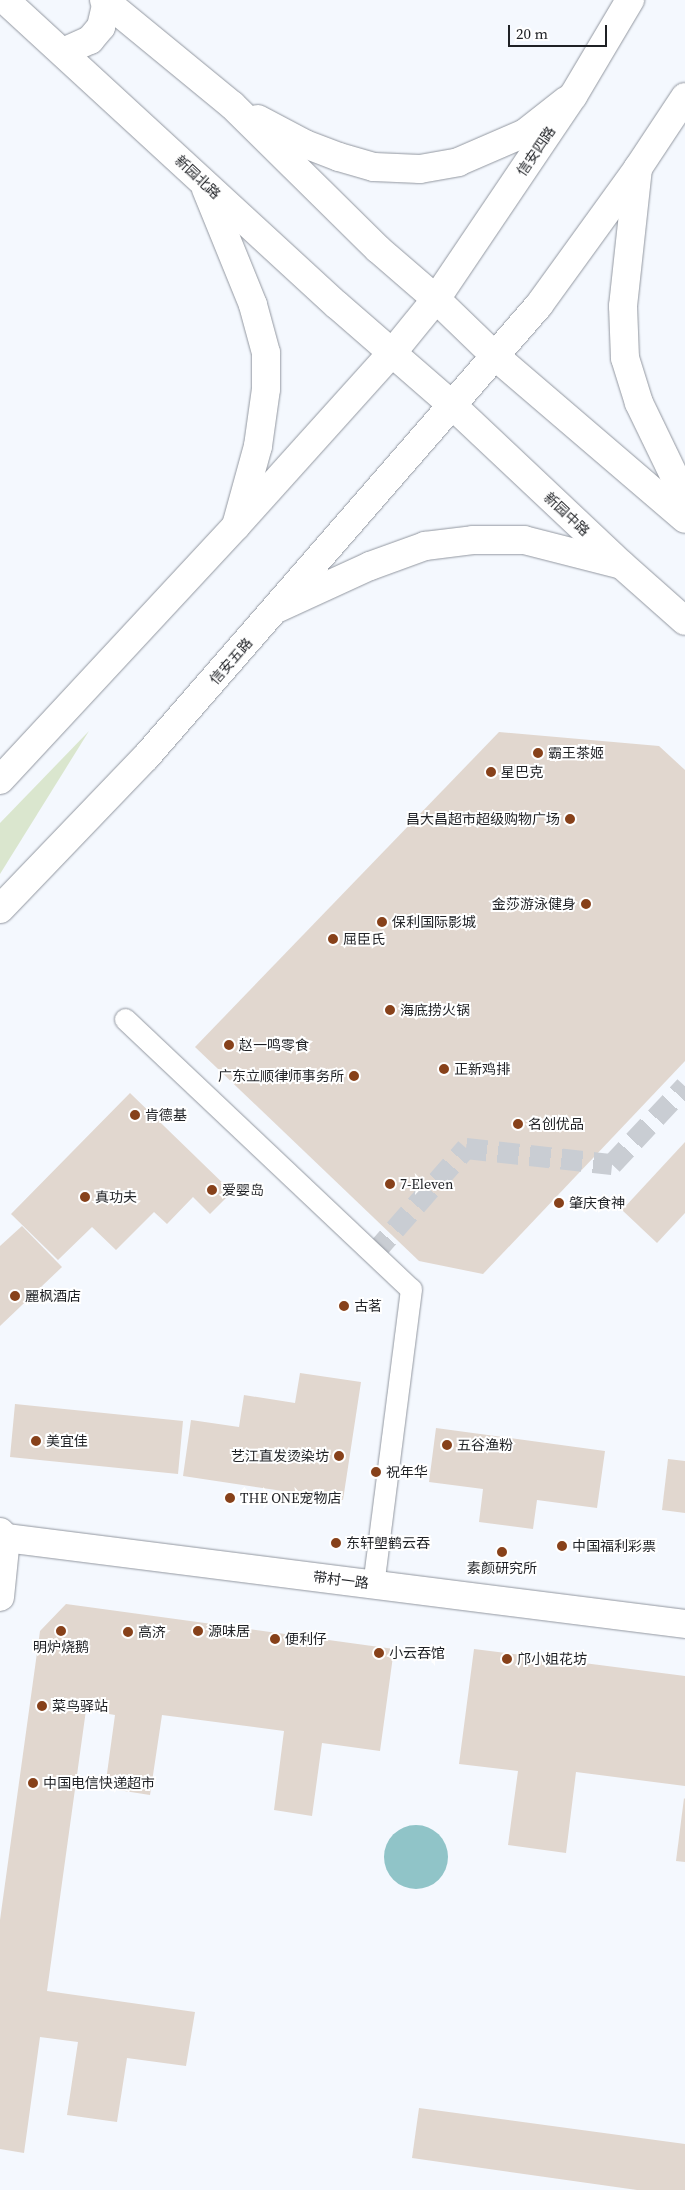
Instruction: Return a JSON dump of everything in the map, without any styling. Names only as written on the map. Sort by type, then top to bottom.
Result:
[{"type":"main road","name":"新园北路","points":[[4,0],[392,353],[451,404]]},
{"type":"main road","name":"信安四路","points":[[392,353],[436,299],[572,96],[630,0]]},
{"type":"main road","points":[[63,52],[90,40],[101,27],[106,1],[232,105],[378,249],[436,299],[495,356],[685,519]]},
{"type":"main road","points":[[232,105],[306,144],[339,156],[374,167],[420,169],[458,162],[525,133],[572,96]]},
{"type":"main road","points":[[495,356],[539,305],[638,168],[685,97]]},
{"type":"main road","points":[[638,168],[622,306],[625,358],[639,403],[685,498]]},
{"type":"main road","points":[[204,183],[253,305],[266,352],[266,389],[258,446],[236,526]]},
{"type":"main road","points":[[0,780],[236,526],[392,353]]},
{"type":"main road","name":"信安五路","points":[[0,909],[146,757],[276,609],[451,404],[495,356]]},
{"type":"main road","name":"新园中路","points":[[451,404],[622,566],[685,621]]},
{"type":"main road","points":[[276,609],[370,566],[425,546],[473,540],[524,540],[622,566]]},
{"type":"main road","points":[[0,1597],[3,1535]]},
{"type":"main road","name":"带村一路","points":[[3,1535],[685,1624]]},
{"type":"street","points":[[125,1019],[411,1289],[373,1584]]},
{"type":"green space","points":[[89,731],[0,874],[0,823]]},
{"type":"water","points":[[416,1825],[434,1831],[442,1839],[448,1857],[442,1875],[434,1883],[416,1889],[398,1883],[390,1875],[384,1857],[390,1839],[398,1831]]},
{"type":"building","points":[[499,732],[659,746],[685,770],[685,1061],[483,1274],[419,1261],[195,1047]]},
{"type":"building","points":[[130,1093],[232,1192],[210,1214],[193,1197],[167,1224],[154,1212],[116,1250],[92,1227],[58,1260],[11,1214]]},
{"type":"building","points":[[685,1142],[685,1213],[657,1243],[622,1210]]},
{"type":"building","name":"麗枫酒店","points":[[22,1226],[62,1267],[0,1326],[0,1246]]},
{"type":"building","points":[[300,1373],[361,1382],[343,1500],[183,1476],[191,1420],[239,1427],[244,1395],[295,1403]]},
{"type":"building","points":[[15,1404],[183,1421],[178,1474],[10,1457]]},
{"type":"building","points":[[436,1428],[605,1451],[597,1508],[537,1500],[533,1529],[479,1522],[483,1489],[429,1482]]},
{"type":"building","points":[[668,1459],[685,1461],[685,1513],[662,1510]]},
{"type":"building","points":[[66,1604],[394,1649],[380,1751],[322,1743],[312,1816],[274,1810],[284,1731],[162,1715],[150,1795],[105,1788],[115,1715],[86,1710],[47,1991],[195,2012],[186,2066],[127,2058],[117,2122],[67,2115],[78,2042],[40,2037],[24,2153],[0,2149],[0,1920],[40,1631]]},
{"type":"building","points":[[474,1649],[685,1676],[685,1786],[576,1772],[566,1853],[508,1845],[518,1771],[459,1764]]},
{"type":"building","points":[[685,1799],[685,1862],[676,1861]]},
{"type":"building","points":[[419,2108],[685,2144],[685,2190],[637,2190],[412,2158]]},
{"type":"tunnel","points":[[374,1253],[466,1148],[612,1164],[685,1086]]},
{"type":"place","name":"霸王茶姬","points":[[538,753]]},
{"type":"place","name":"星巴克","points":[[491,772]]},
{"type":"place","name":"昌大昌超市超级购物广场","points":[[570,819]]},
{"type":"place","name":"金莎游泳健身","points":[[586,904]]},
{"type":"place","name":"保利国际影城","points":[[382,922]]},
{"type":"place","name":"屈臣氏","points":[[333,939]]},
{"type":"place","name":"海底捞火锅","points":[[390,1010]]},
{"type":"place","name":"赵一鸣零食","points":[[229,1045]]},
{"type":"place","name":"正新鸡排","points":[[444,1069]]},
{"type":"place","name":"广东立顺律师事务所","points":[[354,1076]]},
{"type":"place","name":"肯德基","points":[[135,1115]]},
{"type":"place","name":"名创优品","points":[[518,1124]]},
{"type":"place","name":"7-Eleven","points":[[390,1184]]},
{"type":"place","name":"爱婴岛","points":[[212,1190]]},
{"type":"place","name":"真功夫","points":[[85,1197]]},
{"type":"place","name":"肇庆食神","points":[[559,1203]]},
{"type":"place","name":"麗枫酒店","points":[[15,1296]]},
{"type":"place","name":"古茗","points":[[344,1306]]},
{"type":"place","name":"美宜佳","points":[[36,1441]]},
{"type":"place","name":"五谷渔粉","points":[[447,1445]]},
{"type":"place","name":"艺江直发烫染坊","points":[[339,1456]]},
{"type":"place","name":"祝年华","points":[[376,1472]]},
{"type":"place","name":"THE ONE宠物店","points":[[230,1498]]},
{"type":"place","name":"东轩塱鹤云吞","points":[[336,1543]]},
{"type":"place","name":"中国福利彩票","points":[[562,1546]]},
{"type":"place","name":"素颜研究所","points":[[502,1552]]},
{"type":"place","name":"明炉烧鹅","points":[[61,1631]]},
{"type":"place","name":"源味居","points":[[198,1631]]},
{"type":"place","name":"高济","points":[[128,1632]]},
{"type":"place","name":"便利仔","points":[[275,1639]]},
{"type":"place","name":"小云吞馆","points":[[379,1653]]},
{"type":"place","name":"邝小姐花坊","points":[[507,1659]]},
{"type":"place","name":"菜鸟驿站","points":[[42,1706]]},
{"type":"place","name":"中国电信快递超市","points":[[33,1783]]}]
